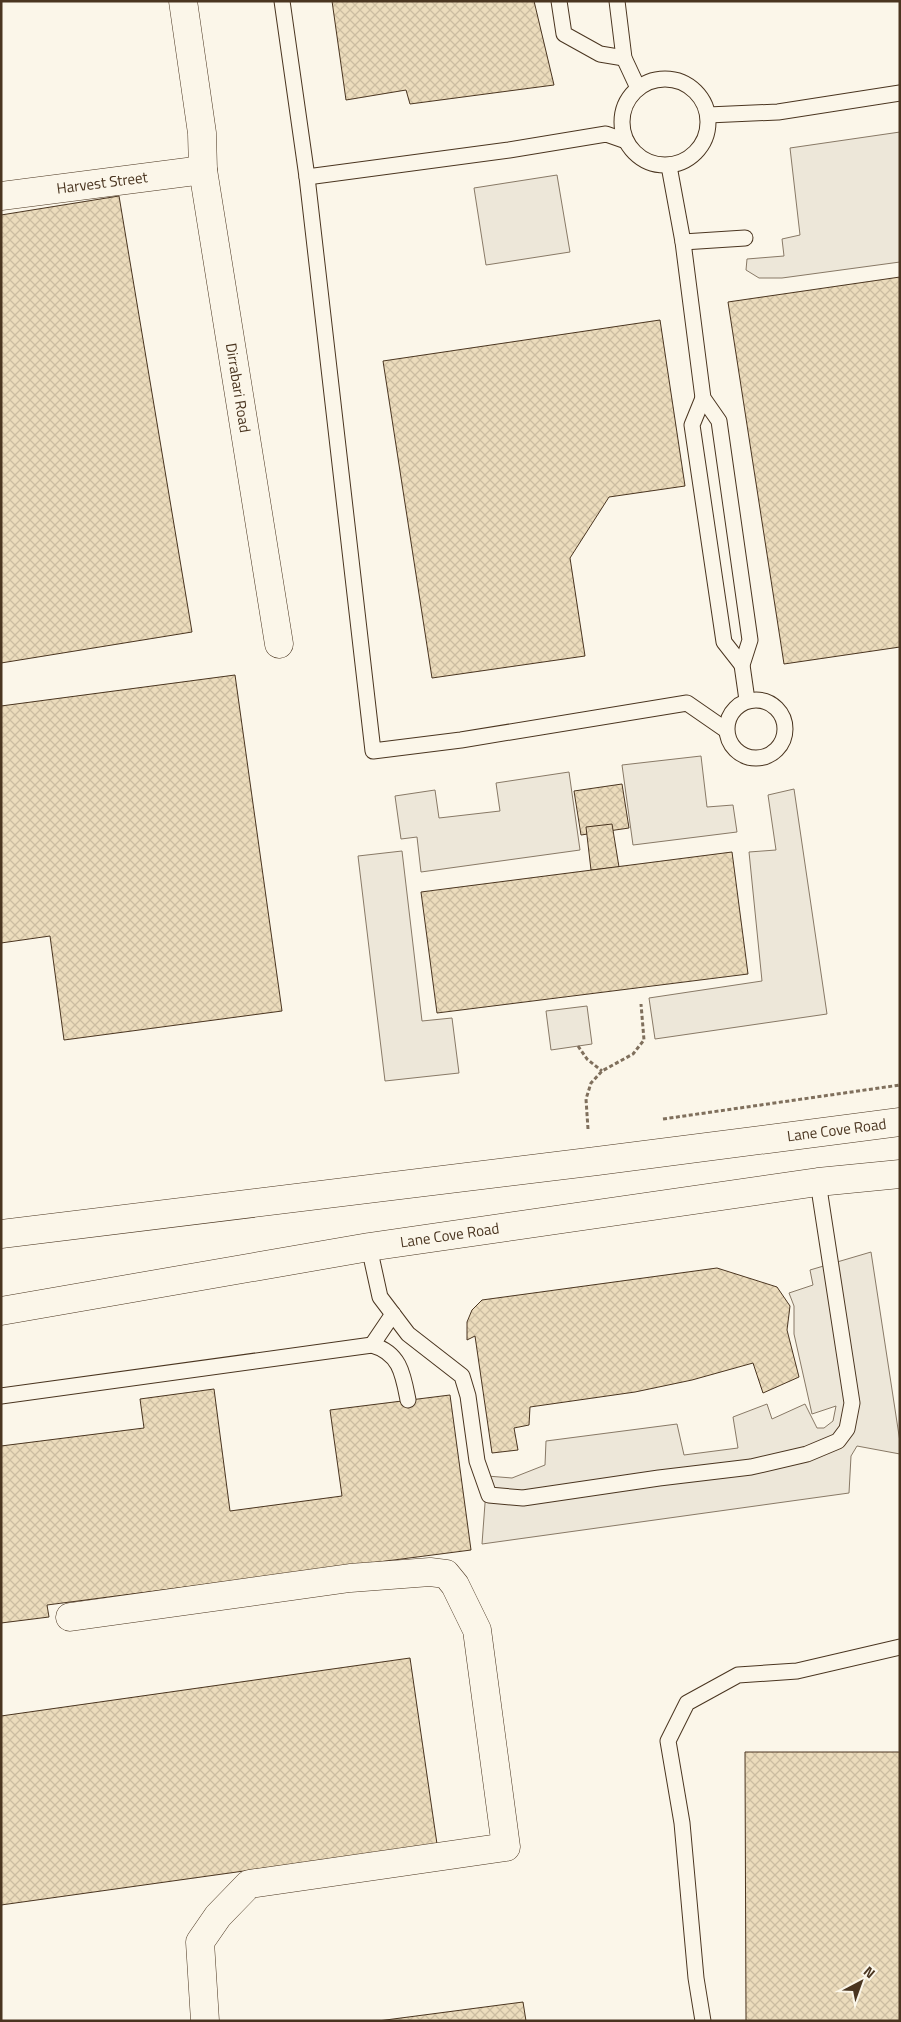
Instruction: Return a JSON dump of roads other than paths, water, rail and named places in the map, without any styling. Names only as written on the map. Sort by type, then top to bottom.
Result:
[{"type":"main road","name":"Dirrabari Road","points":[[183,1],[202,133],[203,170],[279,644]]},
{"type":"main road","name":"Harvest Street","points":[[1,196],[203,170]]},
{"type":"main road","name":"Lane Cove Road","points":[[1,1234],[900,1122]]},
{"type":"main road","name":"Lane Cove Road","points":[[1,1311],[369,1247],[818,1182],[900,1174]]},
{"type":"main road","points":[[70,1616],[350,1578],[430,1572],[446,1574],[451,1580],[477,1630],[506,1847],[249,1884],[218,1916],[200,1942],[205,2011]]},
{"type":"lane","points":[[282,1],[307,177],[374,751],[461,740],[687,703],[726,730]]},
{"type":"lane","points":[[559,1],[564,34],[600,54],[624,58]]},
{"type":"lane","points":[[617,1],[624,58],[638,88]]},
{"type":"lane","points":[[672,79],[694,90],[702,101],[708,115],[708,128],[704,142],[686,161],[669,166],[655,165],[639,157],[626,141],[621,121],[626,103],[638,88],[656,80],[672,79]]},
{"type":"lane","points":[[708,115],[778,112],[900,93]]},
{"type":"lane","points":[[307,177],[509,150],[606,134],[626,141]]},
{"type":"lane","points":[[669,166],[684,242],[703,398],[719,421],[750,640],[742,665],[747,700]]},
{"type":"lane","points":[[684,242],[745,238]]},
{"type":"lane","points":[[703,398],[692,425],[724,642],[742,665]]},
{"type":"lane","points":[[747,700],[764,700],[773,704],[780,711],[785,731],[778,748],[769,755],[751,758],[734,748],[729,740],[726,730],[730,715],[738,705],[747,700]]},
{"type":"lane","points":[[369,1247],[380,1297],[408,1334],[462,1376],[468,1396],[477,1461],[489,1495],[523,1498],[750,1467],[807,1454],[838,1441],[847,1429],[852,1403],[818,1182]]},
{"type":"lane","points":[[372,1345],[394,1314]]},
{"type":"lane","points":[[1,1396],[372,1345],[384,1348],[393,1356],[403,1372],[408,1400]]},
{"type":"lane","points":[[703,2021],[696,1978],[682,1823],[668,1741],[687,1703],[738,1675],[798,1671],[900,1647]]}]
